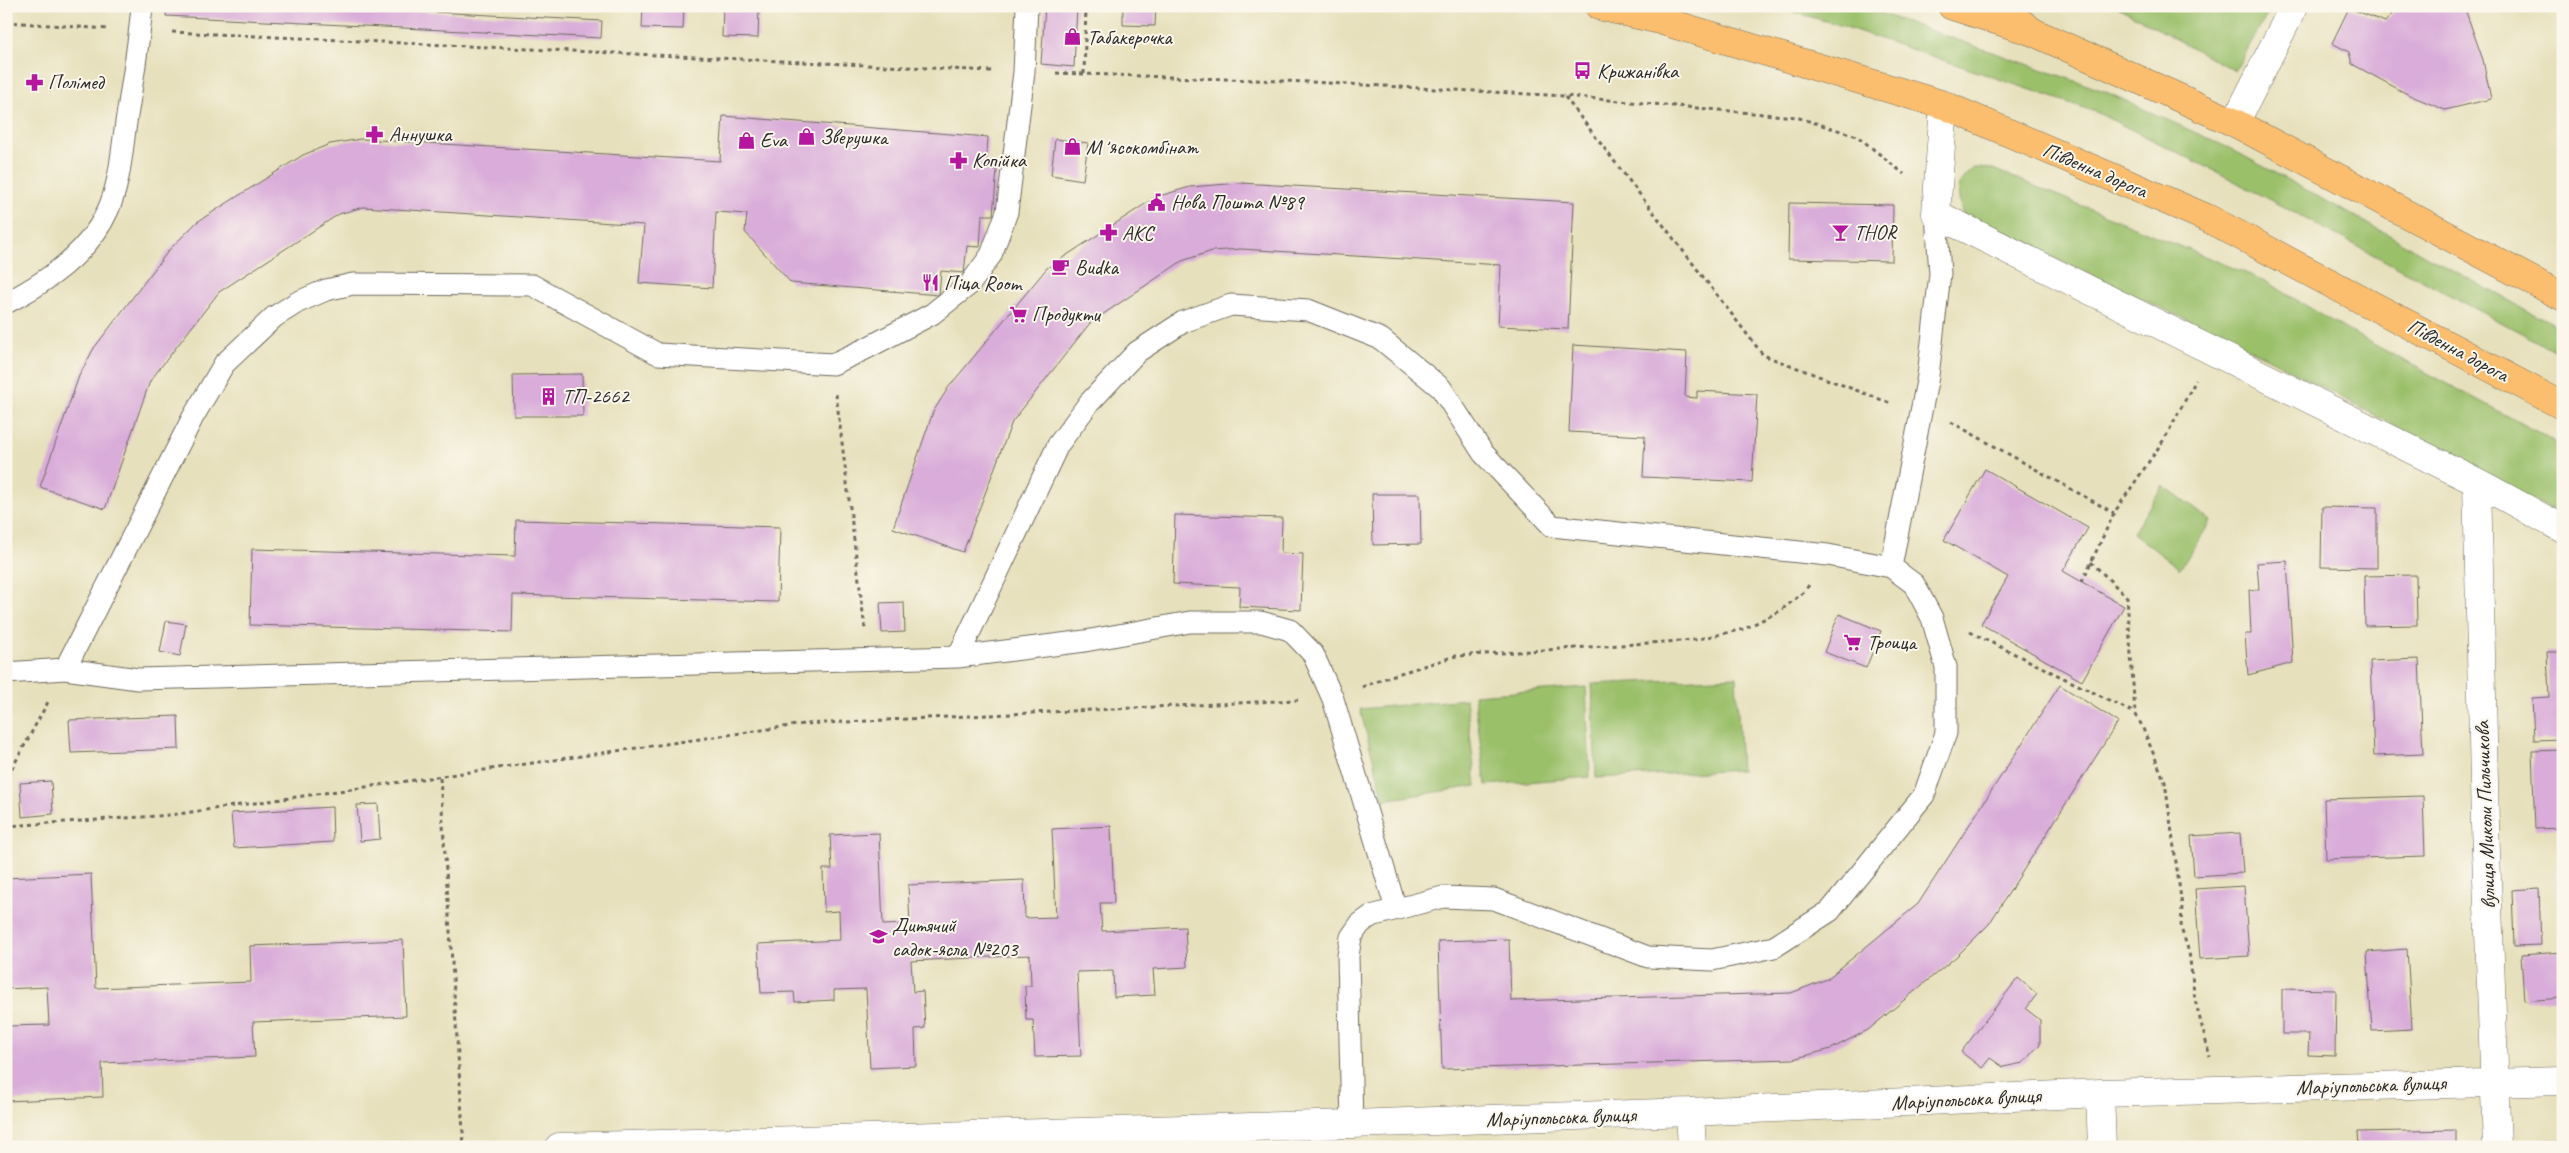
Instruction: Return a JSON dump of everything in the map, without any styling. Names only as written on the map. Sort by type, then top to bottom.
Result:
[{"type":"main road","name":"Південна дорога","points":[[1599,6],[1656,19],[1944,105],[2207,218],[2563,406]]},
{"type":"main road","points":[[1952,6],[2033,32],[2235,123],[2563,297]]},
{"type":"main road","points":[[1999,6],[2033,32]]},
{"type":"street","points":[[2235,123],[2294,6]]},
{"type":"street","points":[[1944,105],[1936,214],[2477,482],[2563,529]]},
{"type":"street","name":"вулиця Миколи Пильчикова","points":[[2477,482],[2485,825],[2497,1147]]},
{"type":"street","name":"Маріупольська вулиця","points":[[559,1147],[1310,1136],[1352,1124],[1690,1112],[2100,1093],[2563,1080]]},
{"type":"street","points":[[2100,1093],[2102,1147]]},
{"type":"street","points":[[1690,1112],[1692,1147]]},
{"type":"lane","points":[[6,303],[30,291],[67,264],[91,238],[109,209],[118,173],[140,31],[142,6]]},
{"type":"lane","points":[[65,669],[193,417],[224,364],[274,317],[298,302],[326,290],[353,284],[532,285],[658,354],[832,364],[932,314],[970,284],[991,255],[1008,212],[1024,72],[1027,6]]},
{"type":"lane","points":[[1891,567],[1928,376],[1940,274],[1936,214]]},
{"type":"lane","points":[[958,657],[1058,445],[1089,403],[1137,352],[1183,322],[1231,305],[1308,310],[1381,338],[1442,388],[1483,453],[1552,526],[1828,555],[1891,567],[1914,584],[1927,609],[1946,667],[1946,732],[1924,795],[1830,911],[1774,947],[1712,960],[1648,957],[1494,898],[1443,897],[1371,916],[1360,924],[1351,937],[1348,956],[1352,1124]]},
{"type":"lane","points":[[6,673],[65,669],[138,679],[958,657],[1085,641],[1190,622],[1261,622],[1290,630],[1313,654],[1333,699],[1396,909]]},
{"type":"path","points":[[1084,74],[1086,6]]},
{"type":"path","points":[[6,22],[140,31],[1024,72],[1310,82],[1565,96],[1796,117],[1857,136],[1904,173],[1936,214]]},
{"type":"path","points":[[1565,96],[1763,355],[1922,410],[2114,513]]},
{"type":"path","points":[[2082,582],[2114,513],[2165,438],[2212,351]]},
{"type":"path","points":[[832,364],[869,659]]},
{"type":"path","points":[[6,826],[171,815],[440,778],[804,724],[1333,699],[1394,675],[1456,656],[1694,640],[1744,630],[1780,611],[1805,591],[1828,555]]},
{"type":"path","points":[[2091,562],[2127,597],[2135,713],[2165,782],[2182,906],[2181,928],[2189,952],[2195,1000],[2210,1054],[2217,1090]]},
{"type":"path","points":[[1927,609],[1944,615],[1973,634],[2023,657],[2099,698],[2135,713]]},
{"type":"path","points":[[6,784],[9,774],[65,669]]},
{"type":"path","points":[[440,778],[464,1147]]},
{"type":"green space","points":[[1773,6],[1860,6],[2104,91],[2231,149],[2563,330],[2563,355],[2219,173],[2096,112],[1843,26]]},
{"type":"green space","points":[[2116,6],[2272,6],[2235,71]]},
{"type":"green space","points":[[1974,168],[1993,169],[2265,281],[2345,329],[2534,430],[2563,448],[2563,516],[2266,357],[1963,215],[1959,200],[1960,184]]},
{"type":"green space","points":[[2163,485],[2211,521],[2180,569],[2133,533]]},
{"type":"green space","points":[[1736,677],[1741,770],[1596,778],[1592,684]]},
{"type":"green space","points":[[1586,687],[1590,777],[1486,785],[1474,695]]},
{"type":"green space","points":[[1466,699],[1476,786],[1384,800],[1360,709]]},
{"type":"building","points":[[166,6],[322,6],[602,21],[601,38],[166,16]]},
{"type":"building","points":[[643,6],[684,6],[683,29],[642,28]]},
{"type":"building","points":[[723,6],[759,7],[758,38],[722,37]]},
{"type":"building","points":[[785,6],[821,6],[821,11],[785,10]]},
{"type":"building","points":[[1045,6],[1077,6],[1074,67],[1041,64]]},
{"type":"building","points":[[1123,6],[1156,6],[1155,26],[1123,25]]},
{"type":"building","points":[[2399,6],[2464,6],[2483,60],[2491,99],[2445,110],[2409,95],[2352,64],[2349,52],[2332,43],[2349,8],[2385,22]]},
{"type":"building","points":[[723,116],[988,137],[986,169],[997,170],[993,215],[982,215],[980,247],[967,246],[964,273],[941,271],[939,295],[791,283],[745,232],[747,214],[716,212],[712,288],[639,283],[644,225],[363,207],[339,214],[219,292],[150,381],[105,509],[40,487],[79,376],[94,348],[169,250],[197,222],[303,155],[330,144],[361,139],[720,161]]},
{"type":"building","points":[[1055,139],[1088,143],[1083,180],[1051,175]]},
{"type":"building","points":[[1240,183],[1574,202],[1568,329],[1498,326],[1501,265],[1241,249],[1212,251],[1182,261],[1090,323],[1012,422],[963,552],[893,528],[933,412],[948,388],[1047,268],[1156,197],[1190,187]]},
{"type":"building","name":"THOR","points":[[1789,203],[1893,205],[1892,261],[1788,259]]},
{"type":"building","points":[[1573,345],[1687,352],[1685,397],[1697,398],[1697,391],[1757,394],[1752,482],[1643,477],[1645,436],[1569,432]]},
{"type":"building","name":"ТП-2662","points":[[582,374],[583,416],[514,416],[513,375]]},
{"type":"building","points":[[1985,469],[2088,528],[2063,571],[2124,606],[2082,681],[1981,624],[2008,577],[1944,540]]},
{"type":"building","points":[[1372,494],[1420,494],[1421,544],[1373,545]]},
{"type":"building","points":[[2322,507],[2377,508],[2377,568],[2321,567]]},
{"type":"building","points":[[1175,515],[1282,518],[1281,553],[1303,554],[1301,610],[1239,607],[1240,587],[1173,584]]},
{"type":"building","points":[[516,520],[780,527],[778,602],[513,595],[512,632],[250,625],[252,549],[515,556]]},
{"type":"building","points":[[2287,561],[2293,663],[2248,675],[2245,634],[2251,634],[2249,590],[2259,589],[2257,563]]},
{"type":"building","points":[[2416,575],[2417,625],[2365,626],[2364,576]]},
{"type":"building","points":[[904,602],[905,632],[882,633],[880,603]]},
{"type":"building","points":[[1839,614],[1881,631],[1866,668],[1824,652]]},
{"type":"building","points":[[166,621],[186,624],[180,656],[160,652]]},
{"type":"building","points":[[2547,652],[2563,652],[2563,739],[2534,740],[2532,698],[2549,697]]},
{"type":"building","points":[[2419,659],[2423,754],[2374,756],[2370,661]]},
{"type":"building","points":[[2060,685],[2118,722],[1989,924],[1957,956],[1868,1030],[1831,1049],[1793,1059],[1442,1069],[1438,941],[1509,939],[1511,1001],[1791,993],[1827,979],[1918,904]]},
{"type":"building","points":[[178,716],[179,749],[71,753],[69,720]]},
{"type":"building","points":[[2563,750],[2563,828],[2535,829],[2532,751]]},
{"type":"building","points":[[51,781],[53,814],[22,817],[20,783]]},
{"type":"building","points":[[2423,796],[2425,856],[2326,859],[2324,799]]},
{"type":"building","points":[[378,804],[380,839],[360,841],[357,805]]},
{"type":"building","points":[[332,807],[333,842],[234,848],[231,813]]},
{"type":"building","points":[[1111,826],[1114,903],[1100,903],[1102,931],[1185,927],[1187,967],[1153,969],[1155,995],[1114,997],[1113,971],[1077,972],[1081,1056],[1035,1057],[1033,1020],[1026,1020],[1025,986],[1031,986],[1030,955],[911,961],[913,992],[923,991],[925,1028],[915,1029],[916,1066],[870,1068],[866,989],[834,990],[834,1000],[795,1002],[794,992],[761,993],[758,944],[840,940],[839,911],[824,912],[823,869],[832,869],[830,835],[879,833],[883,925],[910,924],[908,885],[1024,880],[1025,918],[1056,917],[1052,829]]},
{"type":"building","points":[[2240,833],[2243,873],[2194,876],[2191,836]]},
{"type":"building","points":[[91,874],[96,988],[251,982],[250,946],[403,940],[406,1016],[253,1022],[255,1057],[102,1063],[103,1097],[6,1101],[6,1026],[49,1025],[47,987],[6,989],[6,878]]},
{"type":"building","points":[[2244,886],[2249,956],[2200,959],[2195,889]]},
{"type":"building","points":[[2539,888],[2541,945],[2514,946],[2512,890]]},
{"type":"building","points":[[2407,949],[2412,1029],[2372,1031],[2367,952]]},
{"type":"building","points":[[2563,952],[2563,998],[2524,1001],[2521,955]]},
{"type":"building","points":[[2018,978],[2037,994],[2026,1009],[2040,1020],[2040,1044],[2023,1063],[2003,1067],[1990,1058],[1982,1068],[1961,1052]]},
{"type":"building","points":[[2282,989],[2336,990],[2335,1056],[2308,1055],[2309,1034],[2282,1034]]},
{"type":"building","points":[[2456,1130],[2456,1147],[2359,1147],[2358,1132]]},
{"type":"building","points":[[2563,1141],[2563,1147],[2542,1147],[2541,1142]]},
{"type":"place","name":"Табакерочка","points":[[1073,37]]},
{"type":"place","name":"Крижанівка","points":[[1583,71]]},
{"type":"place","name":"Полімед","points":[[34,82]]},
{"type":"place","name":"Аннушка","points":[[375,134]]},
{"type":"place","name":"Зверушка","points":[[806,137]]},
{"type":"place","name":"Eva","points":[[746,140]]},
{"type":"place","name":"Мʼясокомбінат","points":[[1072,147]]},
{"type":"place","name":"Копійка","points":[[958,160]]},
{"type":"place","name":"Нова Пошта №89","points":[[1157,202]]},
{"type":"place","name":"THOR","points":[[1840,232]]},
{"type":"place","name":"АКС","points":[[1108,233]]},
{"type":"place","name":"Budka","points":[[1061,267]]},
{"type":"place","name":"Піца Room","points":[[930,283]]},
{"type":"place","name":"Продукти","points":[[1018,314]]},
{"type":"place","name":"ТП-2662","points":[[548,396]]},
{"type":"place","name":"Троица","points":[[1853,642]]},
{"type":"place","name":"Дитячий садок-ясла №203","points":[[878,937]]}]
